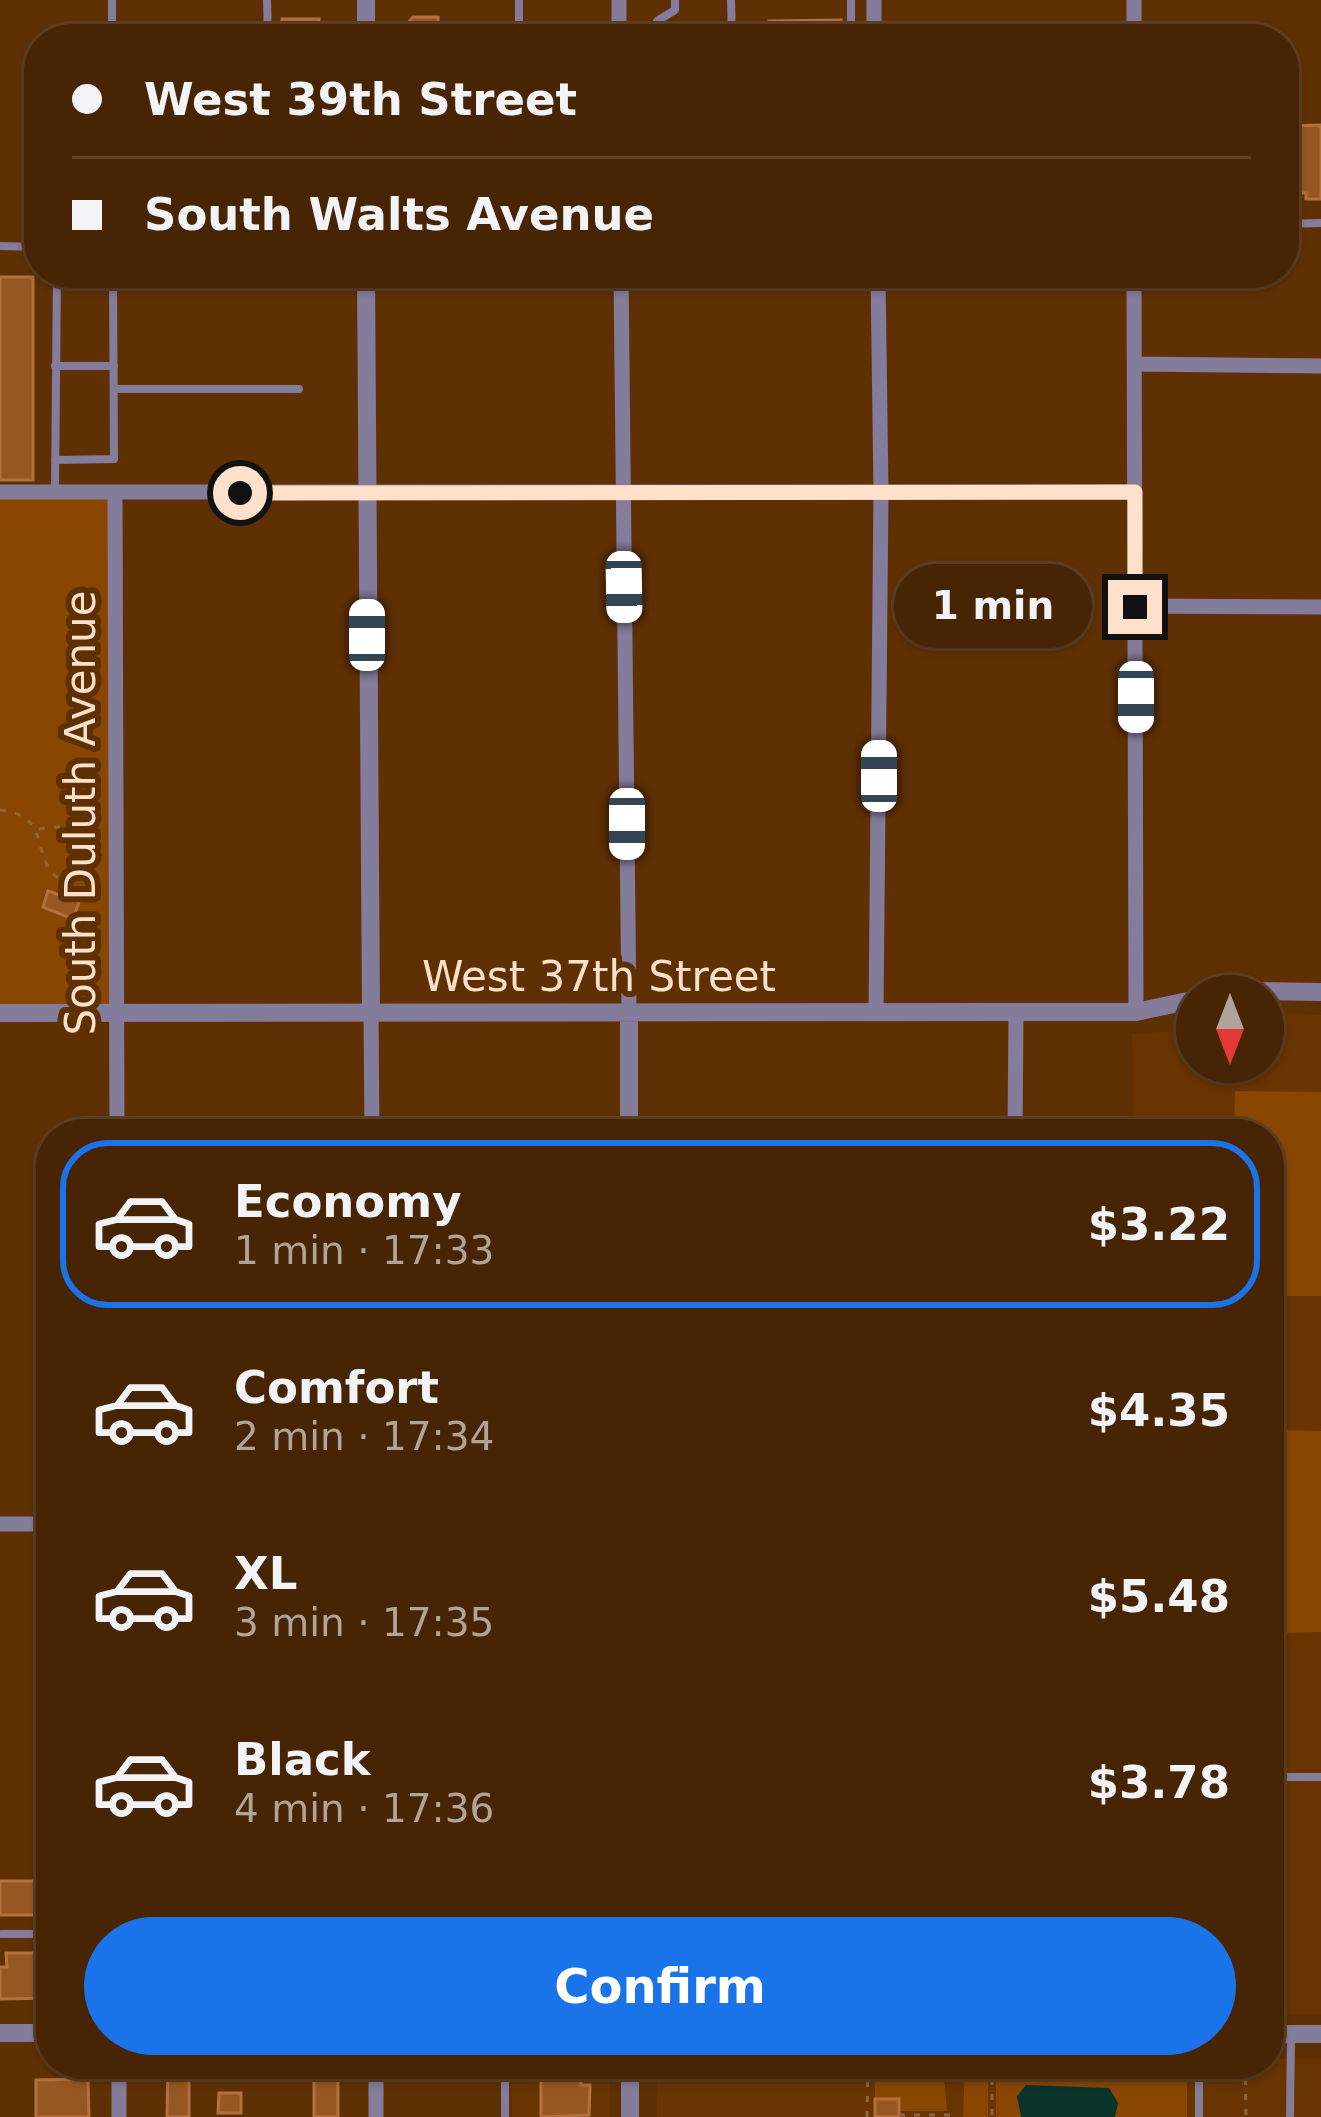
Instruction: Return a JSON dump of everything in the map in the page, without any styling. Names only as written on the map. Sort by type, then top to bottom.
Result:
[{"type":"street","points":[[366,288],[372,1119]]},
{"type":"street","points":[[621,288],[629,1119]]},
{"type":"street","points":[[877,1012],[878,288]]},
{"type":"street","points":[[1134,288],[1136,1012]]},
{"type":"street","points":[[1135,364],[1321,367]]},
{"type":"street","points":[[0,492],[1135,492]]},
{"type":"street","name":"South Duluth Avenue","points":[[115,493],[117,1119]]},
{"type":"street","points":[[1135,607],[1321,607]]},
{"type":"street","points":[[1284,991],[1321,992]]},
{"type":"street","name":"West 37th Street","points":[[0,1013],[1016,1013],[1136,1012],[1176,1003]]},
{"type":"street","points":[[1015,1119],[1016,1013]]},
{"type":"street","points":[[0,1524],[36,1524]]},
{"type":"street","points":[[0,2033],[36,2033]]},
{"type":"street","points":[[1284,2034],[1321,2034]]},
{"type":"street","points":[[118,2079],[119,2117]]},
{"type":"street","points":[[376,2079],[376,2117]]},
{"type":"street","points":[[630,2079],[630,2117]]},
{"type":"lane","points":[[657,24],[675,10],[675,0]]},
{"type":"lane","points":[[55,493],[57,288]]},
{"type":"lane","points":[[55,460],[114,459],[113,288]]},
{"type":"lane","points":[[55,366],[114,366]]},
{"type":"lane","points":[[114,389],[298,389]]},
{"type":"lane","points":[[1284,1777],[1321,1777]]},
{"type":"lane","points":[[2,1934],[36,1934]]},
{"type":"lane","points":[[1290,2117],[1291,2034]]},
{"type":"lane","points":[[505,2079],[505,2117]]},
{"type":"lane","points":[[1199,2079],[1199,2117]]},
{"type":"path","points":[[0,810],[30,820],[37,829],[44,866],[56,879],[94,889]]},
{"type":"path","points":[[37,829],[93,823]]},
{"type":"path","points":[[867,2117],[868,2079]]},
{"type":"path","points":[[992,2079],[992,2117]]},
{"type":"path","points":[[1245,2079],[1246,2117]]},
{"type":"path","points":[[899,2115],[955,2115]]},
{"type":"shaded area","points":[[0,492],[115,492],[116,1013],[0,1013]]},
{"type":"shaded area","points":[[1284,1012],[1321,1015],[1321,2014],[1284,2015],[1284,1119],[1133,1119],[1132,1033],[1176,1030],[1176,1083],[1284,1083]]},
{"type":"shaded area","points":[[1235,1091],[1321,1092],[1321,1296],[1284,1296],[1284,1119],[1234,1119]]},
{"type":"shaded area","points":[[1284,1430],[1321,1431],[1321,1632],[1284,1633]]},
{"type":"shaded area","points":[[1284,2059],[1321,2059],[1321,2117],[657,2117],[657,2079],[1284,2079]]},
{"type":"shaded area","points":[[511,2079],[610,2079],[610,2117],[512,2117]]},
{"type":"shaded area","points":[[875,2079],[944,2079],[947,2111],[899,2111],[899,2099],[875,2099]]},
{"type":"shaded area","points":[[964,2079],[988,2079],[988,2117],[963,2117]]},
{"type":"shaded area","points":[[996,2079],[1187,2079],[1187,2117],[996,2117]]},
{"type":"water","points":[[1026,2085],[1109,2088],[1118,2103],[1115,2117],[1021,2117],[1017,2096]]},
{"type":"building","points":[[413,17],[438,17],[438,24],[407,24]]},
{"type":"building","points":[[282,19],[319,19],[319,24],[282,24]]},
{"type":"building","points":[[841,20],[841,24],[769,24]]},
{"type":"building","points":[[1321,125],[1321,199],[1306,199],[1306,193],[1299,193],[1299,126]]},
{"type":"building","points":[[0,277],[24,277],[24,288],[33,288],[33,480],[0,480]]},
{"type":"building","points":[[48,891],[79,902],[73,919],[43,907]]},
{"type":"building","points":[[0,1881],[36,1881],[36,1915],[0,1915]]},
{"type":"building","points":[[6,1953],[36,1953],[36,1998],[0,1999],[0,1967],[7,1967]]},
{"type":"building","points":[[88,2079],[89,2117],[36,2117],[36,2080]]},
{"type":"building","points":[[168,2079],[189,2079],[189,2117],[167,2117]]},
{"type":"building","points":[[314,2079],[338,2079],[338,2117],[314,2117]]},
{"type":"building","points":[[541,2079],[581,2079],[581,2085],[590,2085],[589,2115],[541,2117]]},
{"type":"building","points":[[219,2093],[241,2093],[241,2113],[218,2113]]},
{"type":"building","points":[[875,2099],[899,2099],[899,2117],[875,2117]]},
{"type":"route","points":[[240,493],[1135,492],[1135,607]]}]
